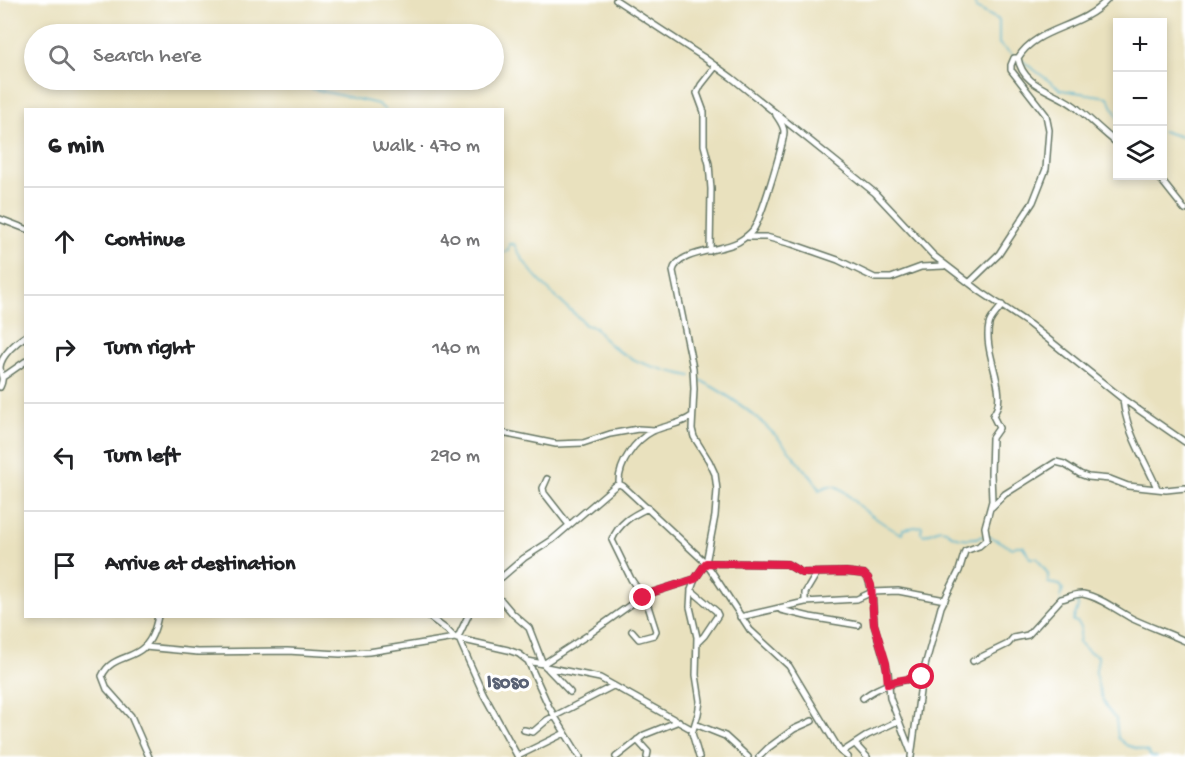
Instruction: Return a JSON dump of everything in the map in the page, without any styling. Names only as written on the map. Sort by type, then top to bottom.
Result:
[{"type":"street","points":[[615,0],[716,66],[875,193],[928,252],[1040,332],[1123,399],[1185,442]]},
{"type":"street","points":[[969,283],[999,254],[1033,202],[1046,169],[1049,144],[1048,122],[1042,108],[1011,70],[1012,61],[1018,58],[1028,45],[1047,34],[1084,20],[1107,0]]},
{"type":"street","points":[[1018,58],[1021,69],[1035,84],[1078,108],[1113,140]]},
{"type":"street","points":[[710,251],[712,204],[709,164],[704,145],[704,112],[697,93],[700,85],[716,66]]},
{"type":"street","points":[[742,240],[753,230],[770,184],[784,133],[776,115]]},
{"type":"street","points":[[1161,180],[1185,210]]},
{"type":"street","points":[[0,219],[24,228]]},
{"type":"street","points":[[699,757],[693,739],[700,701],[696,675],[697,643],[691,613],[691,590],[695,579],[706,563],[715,516],[717,490],[715,474],[694,437],[692,429],[693,368],[673,271],[674,266],[688,256],[752,236],[760,236],[792,243],[838,260],[868,276],[884,279],[921,267],[946,266]]},
{"type":"street","points":[[911,755],[922,677],[938,618],[959,571],[965,551],[987,540],[985,528],[991,508],[992,438],[999,428],[993,416],[998,406],[998,393],[990,357],[989,325],[1002,305]]},
{"type":"street","points":[[0,387],[3,377],[0,367],[2,359],[24,337]]},
{"type":"street","points":[[3,377],[24,362]]},
{"type":"street","points":[[1123,399],[1133,441],[1157,488]]},
{"type":"street","points":[[504,433],[556,444],[583,443],[610,434],[674,426],[692,416]]},
{"type":"street","points":[[504,575],[619,484],[620,470],[627,457],[639,442],[655,430]]},
{"type":"street","points":[[991,508],[1005,494],[1056,462],[1088,477],[1110,479],[1128,486],[1166,490],[1185,488]]},
{"type":"street","points":[[547,479],[543,488],[544,493],[569,525]]},
{"type":"street","points":[[619,484],[629,490],[706,563],[750,630],[789,666],[846,756],[855,744],[868,735],[898,721]]},
{"type":"street","points":[[632,631],[639,639],[654,635],[656,632],[647,603],[612,540],[617,528],[630,517],[648,508]]},
{"type":"street","points":[[706,563],[787,564],[802,573],[864,574],[868,578],[872,592],[874,624],[886,663],[890,698],[911,755]]},
{"type":"street","points":[[805,602],[805,593],[817,573]]},
{"type":"street","points":[[545,666],[633,603],[651,593],[695,579]]},
{"type":"street","points":[[691,590],[716,610],[718,615],[697,643]]},
{"type":"street","points":[[740,617],[805,602],[857,599],[872,592],[898,591],[945,600]]},
{"type":"street","points":[[973,661],[1028,634],[1060,598],[1076,594],[1084,594],[1185,641]]},
{"type":"street","points":[[504,603],[529,628],[545,666],[570,692]]},
{"type":"street","points":[[777,609],[858,625]]},
{"type":"street","points":[[145,646],[157,618]]},
{"type":"street","points":[[431,618],[457,639],[486,699],[518,756],[565,733]]},
{"type":"street","points":[[457,639],[467,618]]},
{"type":"street","points":[[148,757],[131,716],[107,689],[102,676],[111,663],[145,646],[198,652],[287,651],[349,654],[457,639],[508,650],[528,661],[545,666],[600,678],[679,721],[725,736],[748,757]]},
{"type":"street","points":[[528,661],[555,717],[580,757]]},
{"type":"street","points":[[864,698],[873,690],[896,681],[922,677]]},
{"type":"street","points":[[524,730],[533,732],[541,724],[613,686]]},
{"type":"street","points":[[618,757],[644,735],[679,721]]},
{"type":"street","points":[[759,757],[794,729],[812,721]]},
{"type":"street","points":[[637,740],[648,753],[646,757]]},
{"type":"street","points":[[855,744],[867,757]]},
{"type":"waterway","points":[[974,0],[976,8],[999,20],[999,44],[1013,55]]},
{"type":"waterway","points":[[1020,59],[1061,90],[1108,97],[1113,108]]},
{"type":"waterway","points":[[317,90],[378,104],[383,108]]},
{"type":"waterway","points":[[1167,133],[1185,138]]},
{"type":"waterway","points":[[504,252],[508,251],[509,244],[514,244],[529,268],[547,289],[585,325],[595,327],[603,338],[624,355],[650,366],[691,376]]},
{"type":"waterway","points":[[696,378],[726,395],[755,416],[780,440],[813,478],[819,490],[830,486],[840,488],[867,512],[902,534],[903,529],[922,526],[921,533],[924,535],[940,529],[963,538],[983,536]]},
{"type":"waterway","points":[[988,536],[1013,548],[1023,546],[1030,558],[1037,558],[1048,574],[1048,583],[1060,585],[1063,589],[1060,597]]},
{"type":"waterway","points":[[1061,601],[1061,607],[1077,601],[1078,607],[1073,621],[1081,627],[1079,642],[1089,652],[1098,656],[1096,673],[1098,687],[1105,705],[1116,719],[1118,738],[1126,745],[1148,752],[1151,757],[1157,757]]},
{"type":"district","name":"Isoso","points":[[508,680]]},
{"type":"route","points":[[643,598],[651,593],[695,579],[706,563],[787,564],[802,573],[864,574],[871,585],[874,624],[886,663],[888,684],[922,677]]}]
